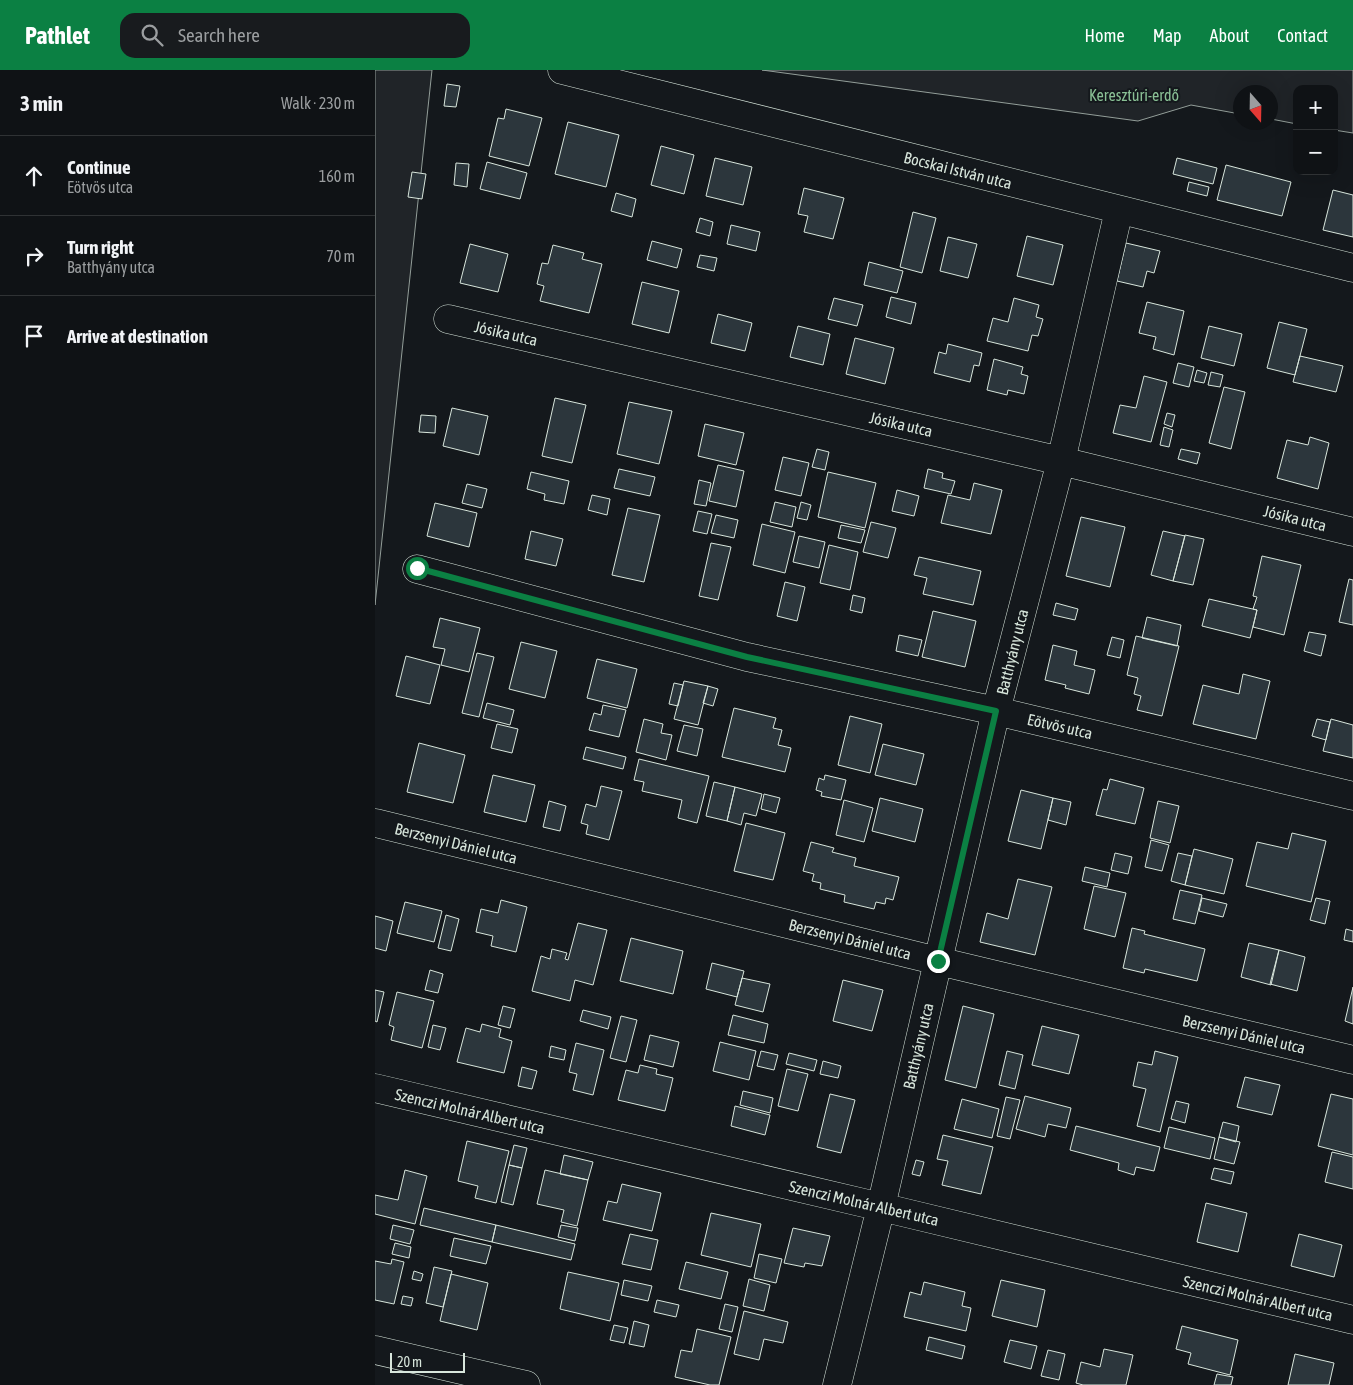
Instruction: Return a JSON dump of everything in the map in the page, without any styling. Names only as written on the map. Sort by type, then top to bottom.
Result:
[{"type":"street","name":"Bocskai István utca","points":[[563,70],[1353,268]]},
{"type":"street","name":"Batthyány utca","points":[[837,1385],[881,1207],[996,711],[1061,461],[1119,210]]},
{"type":"street","name":"Jósika utca","points":[[448,319],[1061,461],[1353,532]]},
{"type":"street","name":"Eötvös utca","points":[[417,568],[747,657],[996,711],[1353,796]]},
{"type":"street","name":"Berzsenyi Dániel utca","points":[[376,823],[938,961],[1353,1060]]},
{"type":"street","name":"Szenczi Molnár Albert utca","points":[[375,1088],[1353,1320]]},
{"type":"street","points":[[375,1350],[510,1383]]},
{"type":"green space","points":[[375,70],[432,70],[375,605]]},
{"type":"green space","name":"Keresztúri-erdő","points":[[762,70],[1353,70],[1353,133],[1338,131],[1338,85],[1293,85],[1293,123],[1278,120],[1278,85],[1233,85],[1233,113],[1191,105],[1138,121]]},
{"type":"building","points":[[447,84],[460,86],[456,107],[444,106]]},
{"type":"building","points":[[506,109],[542,118],[529,166],[489,156],[498,118],[504,119]]},
{"type":"building","points":[[568,122],[619,135],[606,187],[555,174]]},
{"type":"building","points":[[661,146],[694,155],[684,194],[651,185]]},
{"type":"building","points":[[715,158],[752,167],[743,205],[706,196]]},
{"type":"building","points":[[1177,158],[1217,168],[1213,184],[1173,174]]},
{"type":"building","points":[[487,162],[527,173],[520,199],[480,189]]},
{"type":"building","points":[[456,163],[469,164],[467,187],[454,185]]},
{"type":"building","points":[[1226,165],[1291,182],[1282,216],[1217,200]]},
{"type":"building","points":[[412,172],[426,174],[422,199],[408,197]]},
{"type":"building","points":[[1189,182],[1209,187],[1207,196],[1187,191]]},
{"type":"building","points":[[804,188],[844,198],[833,239],[804,232],[808,216],[798,214]]},
{"type":"building","points":[[1333,190],[1353,195],[1353,237],[1323,230]]},
{"type":"building","points":[[616,193],[636,199],[632,217],[611,211]]},
{"type":"building","points":[[913,212],[936,218],[922,273],[900,267]]},
{"type":"building","points":[[700,218],[713,222],[710,236],[696,232]]},
{"type":"building","points":[[731,225],[760,232],[756,251],[727,244]]},
{"type":"building","points":[[1027,236],[1063,245],[1053,285],[1017,276]]},
{"type":"building","points":[[948,237],[977,244],[968,278],[940,271]]},
{"type":"building","points":[[652,241],[682,249],[677,268],[647,260]]},
{"type":"building","points":[[1126,243],[1160,251],[1154,273],[1147,271],[1143,287],[1117,281]]},
{"type":"building","points":[[470,244],[508,254],[498,292],[460,283]]},
{"type":"building","points":[[553,245],[584,253],[582,259],[602,264],[589,313],[540,301],[544,286],[537,284],[542,263],[548,264]]},
{"type":"building","points":[[700,255],[717,258],[714,271],[697,267]]},
{"type":"building","points":[[869,262],[903,271],[897,293],[864,285]]},
{"type":"building","points":[[642,282],[679,291],[669,333],[632,324]]},
{"type":"building","points":[[891,297],[916,303],[911,324],[886,317]]},
{"type":"building","points":[[834,298],[863,305],[857,326],[828,319]]},
{"type":"building","points":[[1014,298],[1039,305],[1036,317],[1043,319],[1038,336],[1032,335],[1028,351],[987,341],[993,318],[1008,322]]},
{"type":"building","points":[[1147,302],[1184,311],[1174,355],[1153,349],[1156,337],[1139,333]]},
{"type":"building","points":[[718,314],[752,323],[745,351],[711,343]]},
{"type":"building","points":[[1279,322],[1307,329],[1295,375],[1267,368]]},
{"type":"building","points":[[798,326],[830,334],[823,365],[790,357]]},
{"type":"building","points":[[1209,326],[1242,334],[1234,366],[1201,358]]},
{"type":"building","points":[[855,338],[894,348],[885,384],[846,374]]},
{"type":"building","points":[[948,344],[982,353],[979,366],[974,365],[970,382],[934,373],[939,352],[946,354]]},
{"type":"building","points":[[1300,356],[1343,366],[1336,392],[1293,382]]},
{"type":"building","points":[[994,359],[1023,367],[1021,374],[1028,376],[1024,394],[1008,390],[1007,395],[987,390]]},
{"type":"building","points":[[1178,363],[1194,367],[1189,387],[1173,383]]},
{"type":"building","points":[[1197,370],[1207,373],[1204,383],[1194,381]]},
{"type":"building","points":[[1211,372],[1223,375],[1220,387],[1208,385]]},
{"type":"building","points":[[1144,376],[1167,382],[1151,442],[1113,433],[1120,405],[1136,408]]},
{"type":"building","points":[[1224,387],[1245,392],[1231,449],[1209,443]]},
{"type":"building","points":[[555,398],[586,405],[572,463],[542,456]]},
{"type":"building","points":[[629,402],[672,411],[659,464],[617,454]]},
{"type":"building","points":[[452,408],[488,416],[479,455],[443,446]]},
{"type":"building","points":[[1167,413],[1175,415],[1172,427],[1164,424]]},
{"type":"building","points":[[421,415],[436,416],[435,433],[419,432]]},
{"type":"building","points":[[705,424],[744,433],[736,465],[698,456]]},
{"type":"building","points":[[1164,427],[1173,430],[1169,447],[1160,445]]},
{"type":"building","points":[[1310,437],[1329,443],[1318,489],[1277,478],[1287,440],[1308,445]]},
{"type":"building","points":[[817,449],[829,452],[825,470],[812,467]]},
{"type":"building","points":[[1181,449],[1200,453],[1197,464],[1178,459]]},
{"type":"building","points":[[783,457],[809,463],[801,496],[775,490]]},
{"type":"building","points":[[718,465],[744,471],[736,507],[709,501]]},
{"type":"building","points":[[619,469],[655,477],[650,496],[614,488]]},
{"type":"building","points":[[928,469],[943,473],[942,478],[955,481],[951,494],[924,488]]},
{"type":"building","points":[[531,472],[569,481],[564,504],[544,500],[545,494],[527,489]]},
{"type":"building","points":[[828,472],[876,483],[865,528],[818,517]]},
{"type":"building","points":[[699,480],[711,483],[706,506],[694,504]]},
{"type":"building","points":[[974,483],[1002,490],[991,534],[941,523],[948,495],[970,500]]},
{"type":"building","points":[[467,484],[487,489],[482,508],[462,503]]},
{"type":"building","points":[[897,490],[919,496],[914,516],[892,511]]},
{"type":"building","points":[[592,495],[610,499],[607,515],[588,510]]},
{"type":"building","points":[[775,502],[796,507],[792,527],[770,522]]},
{"type":"building","points":[[801,502],[811,505],[807,520],[797,518]]},
{"type":"building","points":[[435,503],[477,513],[469,547],[427,536]]},
{"type":"building","points":[[628,508],[660,515],[644,582],[612,575]]},
{"type":"building","points":[[698,511],[712,514],[707,534],[693,531]]},
{"type":"building","points":[[716,515],[738,520],[734,538],[711,533]]},
{"type":"building","points":[[1081,517],[1125,527],[1110,587],[1066,576]]},
{"type":"building","points":[[871,522],[896,528],[888,558],[863,552]]},
{"type":"building","points":[[762,524],[795,532],[785,573],[753,565]]},
{"type":"building","points":[[841,525],[865,530],[861,543],[838,538]]},
{"type":"building","points":[[531,531],[563,539],[556,566],[525,559]]},
{"type":"building","points":[[1163,531],[1185,536],[1173,581],[1151,575]]},
{"type":"building","points":[[1185,535],[1204,539],[1193,585],[1173,581]]},
{"type":"building","points":[[799,536],[825,542],[819,568],[793,562]]},
{"type":"building","points":[[711,543],[731,547],[718,600],[699,596]]},
{"type":"building","points":[[829,545],[858,552],[850,590],[820,583]]},
{"type":"building","points":[[1262,556],[1301,565],[1284,635],[1253,627],[1257,610],[1253,609],[1257,597],[1253,596]]},
{"type":"building","points":[[919,557],[981,571],[973,605],[923,594],[927,578],[914,575]]},
{"type":"building","points":[[1349,579],[1353,580],[1353,625],[1339,622]]},
{"type":"building","points":[[785,582],[805,587],[797,621],[777,616]]},
{"type":"building","points":[[853,595],[865,598],[862,613],[850,610]]},
{"type":"building","points":[[1209,599],[1257,610],[1250,638],[1202,626]]},
{"type":"building","points":[[1056,603],[1078,609],[1075,620],[1053,615]]},
{"type":"building","points":[[933,611],[976,621],[965,667],[922,657]]},
{"type":"building","points":[[1147,617],[1181,625],[1177,646],[1142,638]]},
{"type":"building","points":[[440,618],[480,628],[469,672],[441,665],[445,649],[433,647]]},
{"type":"building","points":[[1309,632],[1326,635],[1321,656],[1304,651]]},
{"type":"building","points":[[899,635],[922,640],[918,656],[896,651]]},
{"type":"building","points":[[1136,636],[1179,646],[1162,716],[1137,710],[1141,696],[1134,694],[1138,678],[1127,675]]},
{"type":"building","points":[[1112,637],[1124,640],[1120,658],[1107,655]]},
{"type":"building","points":[[521,642],[557,651],[545,698],[509,689]]},
{"type":"building","points":[[1053,645],[1077,651],[1074,665],[1095,670],[1089,694],[1065,688],[1066,685],[1045,680]]},
{"type":"building","points":[[477,653],[494,657],[479,717],[462,713]]},
{"type":"building","points":[[406,656],[440,665],[430,704],[396,696]]},
{"type":"building","points":[[597,659],[637,669],[627,708],[587,698]]},
{"type":"building","points":[[1243,674],[1270,681],[1256,739],[1193,724],[1203,685],[1239,694]]},
{"type":"building","points":[[684,681],[708,686],[698,725],[674,719]]},
{"type":"building","points":[[674,683],[683,685],[678,706],[669,704]]},
{"type":"building","points":[[708,686],[718,689],[713,706],[703,703]]},
{"type":"building","points":[[487,703],[514,710],[510,725],[483,718]]},
{"type":"building","points":[[603,705],[626,710],[619,737],[589,730],[594,713],[601,715]]},
{"type":"building","points":[[734,708],[776,718],[773,728],[782,730],[778,745],[791,748],[785,772],[722,757]]},
{"type":"building","points":[[850,716],[882,724],[870,773],[838,765]]},
{"type":"building","points":[[644,719],[663,724],[661,733],[672,735],[666,760],[636,752]]},
{"type":"building","points":[[1317,719],[1330,722],[1326,740],[1312,736]]},
{"type":"building","points":[[1331,719],[1353,725],[1353,758],[1323,751]]},
{"type":"building","points":[[497,724],[518,729],[512,753],[491,748]]},
{"type":"building","points":[[684,725],[703,729],[697,756],[677,751]]},
{"type":"building","points":[[419,743],[465,755],[453,803],[407,792]]},
{"type":"building","points":[[883,744],[924,754],[916,785],[875,775]]},
{"type":"building","points":[[586,747],[626,757],[623,769],[583,759]]},
{"type":"building","points":[[639,759],[709,776],[697,823],[678,818],[682,800],[642,791],[644,782],[634,780]]},
{"type":"building","points":[[493,775],[535,785],[526,822],[484,812]]},
{"type":"building","points":[[825,775],[846,780],[841,800],[821,796],[822,792],[816,790],[819,778],[824,780]]},
{"type":"building","points":[[1110,779],[1144,788],[1135,824],[1096,815],[1103,789],[1107,790]]},
{"type":"building","points":[[714,782],[735,787],[727,821],[706,816]]},
{"type":"building","points":[[601,786],[622,791],[609,840],[586,834],[588,825],[581,823],[586,804],[596,807]]},
{"type":"building","points":[[735,787],[762,794],[756,816],[744,813],[741,825],[727,821]]},
{"type":"building","points":[[1021,790],[1053,798],[1041,849],[1008,841]]},
{"type":"building","points":[[764,794],[780,798],[776,813],[761,809]]},
{"type":"building","points":[[880,798],[923,809],[915,842],[872,831]]},
{"type":"building","points":[[1053,798],[1071,802],[1066,825],[1048,820]]},
{"type":"building","points":[[844,800],[873,808],[864,842],[836,835]]},
{"type":"building","points":[[549,801],[566,806],[560,831],[543,827]]},
{"type":"building","points":[[1158,801],[1179,806],[1170,843],[1150,838]]},
{"type":"building","points":[[746,823],[785,833],[773,880],[734,871]]},
{"type":"building","points":[[1292,833],[1326,841],[1311,902],[1246,886],[1257,842],[1288,849]]},
{"type":"building","points":[[1151,840],[1169,845],[1162,871],[1145,867]]},
{"type":"building","points":[[811,842],[834,848],[832,852],[856,858],[854,866],[899,877],[893,900],[886,898],[885,904],[876,902],[874,909],[844,902],[845,895],[820,889],[821,883],[812,881],[814,874],[803,871]]},
{"type":"building","points":[[1194,849],[1233,859],[1224,894],[1185,885]]},
{"type":"building","points":[[1115,853],[1132,857],[1128,874],[1111,870]]},
{"type":"building","points":[[1178,853],[1192,856],[1185,885],[1171,881]]},
{"type":"building","points":[[1085,867],[1110,873],[1107,887],[1082,881]]},
{"type":"building","points":[[1018,879],[1052,887],[1035,955],[980,942],[987,913],[1008,919]]},
{"type":"building","points":[[1094,886],[1126,893],[1115,937],[1084,929]]},
{"type":"building","points":[[1180,890],[1202,895],[1195,924],[1173,919]]},
{"type":"building","points":[[1202,898],[1227,904],[1223,917],[1199,911]]},
{"type":"building","points":[[1316,898],[1330,901],[1325,924],[1310,920]]},
{"type":"building","points":[[501,900],[527,907],[516,952],[491,946],[493,936],[476,932],[481,909],[498,913]]},
{"type":"building","points":[[405,902],[442,911],[434,942],[397,933]]},
{"type":"building","points":[[446,915],[459,919],[451,951],[438,948]]},
{"type":"building","points":[[375,916],[393,921],[386,951],[375,948]]},
{"type":"building","points":[[578,923],[607,930],[593,985],[575,980],[570,1001],[532,991],[541,956],[550,959],[552,949],[567,953],[565,959],[568,960]]},
{"type":"building","points":[[1132,928],[1145,931],[1144,934],[1205,949],[1197,981],[1145,969],[1144,973],[1123,968]]},
{"type":"building","points":[[1346,929],[1353,931],[1353,942],[1344,940]]},
{"type":"building","points":[[631,938],[683,951],[673,994],[620,981]]},
{"type":"building","points":[[1249,943],[1279,950],[1271,985],[1241,977]]},
{"type":"building","points":[[1279,950],[1305,957],[1297,991],[1270,984]]},
{"type":"building","points":[[712,963],[744,971],[737,997],[706,989]]},
{"type":"building","points":[[430,970],[443,974],[438,993],[425,990]]},
{"type":"building","points":[[742,978],[770,984],[763,1012],[735,1005]]},
{"type":"building","points":[[843,980],[883,990],[872,1031],[833,1021]]},
{"type":"building","points":[[1353,987],[1353,1024],[1345,1021]]},
{"type":"building","points":[[375,990],[384,992],[377,1022],[375,1021]]},
{"type":"building","points":[[397,992],[434,1001],[422,1048],[391,1040],[394,1027],[389,1025]]},
{"type":"building","points":[[503,1006],[515,1009],[510,1028],[498,1025]]},
{"type":"building","points":[[963,1006],[994,1014],[976,1088],[945,1080]]},
{"type":"building","points":[[583,1010],[611,1017],[608,1029],[580,1021]]},
{"type":"building","points":[[733,1015],[768,1024],[764,1043],[728,1035]]},
{"type":"building","points":[[621,1016],[637,1020],[626,1062],[610,1058]]},
{"type":"building","points":[[482,1024],[501,1029],[499,1037],[512,1041],[504,1073],[457,1062],[466,1028],[480,1032]]},
{"type":"building","points":[[433,1025],[446,1028],[440,1050],[428,1047]]},
{"type":"building","points":[[1042,1026],[1079,1035],[1069,1074],[1032,1065]]},
{"type":"building","points":[[650,1035],[679,1042],[673,1067],[644,1060]]},
{"type":"building","points":[[720,1042],[756,1051],[749,1080],[713,1071]]},
{"type":"building","points":[[576,1043],[604,1050],[593,1095],[573,1090],[577,1074],[569,1072]]},
{"type":"building","points":[[551,1046],[566,1050],[564,1060],[549,1057]]},
{"type":"building","points":[[761,1051],[778,1055],[774,1070],[757,1066]]},
{"type":"building","points":[[1007,1051],[1023,1055],[1015,1089],[999,1085]]},
{"type":"building","points":[[1155,1051],[1178,1057],[1160,1132],[1137,1126],[1146,1089],[1133,1086],[1138,1062],[1152,1065]]},
{"type":"building","points":[[789,1053],[817,1060],[814,1071],[786,1064]]},
{"type":"building","points":[[823,1061],[841,1066],[838,1078],[820,1074]]},
{"type":"building","points":[[640,1065],[657,1069],[656,1074],[673,1078],[665,1111],[618,1100],[626,1070],[638,1073]]},
{"type":"building","points":[[522,1067],[537,1071],[532,1089],[518,1086]]},
{"type":"building","points":[[787,1069],[808,1074],[798,1111],[778,1106]]},
{"type":"building","points":[[1245,1077],[1280,1085],[1272,1115],[1237,1107]]},
{"type":"building","points":[[743,1091],[773,1098],[770,1113],[740,1105]]},
{"type":"building","points":[[830,1094],[855,1100],[841,1153],[817,1147]]},
{"type":"building","points":[[1331,1094],[1353,1099],[1353,1155],[1318,1146]]},
{"type":"building","points":[[1025,1096],[1071,1108],[1066,1128],[1048,1124],[1045,1137],[1016,1129]]},
{"type":"building","points":[[1006,1097],[1020,1100],[1010,1139],[997,1136]]},
{"type":"building","points":[[962,1099],[999,1109],[992,1138],[954,1129]]},
{"type":"building","points":[[1176,1101],[1189,1104],[1185,1123],[1171,1119]]},
{"type":"building","points":[[735,1106],[770,1115],[765,1135],[731,1126]]},
{"type":"building","points":[[1223,1122],[1239,1126],[1236,1142],[1219,1137]]},
{"type":"building","points":[[1076,1126],[1160,1147],[1154,1171],[1136,1167],[1134,1175],[1118,1170],[1119,1163],[1070,1150]]},
{"type":"building","points":[[1169,1127],[1215,1138],[1210,1159],[1164,1148]]},
{"type":"building","points":[[943,1135],[993,1147],[981,1194],[942,1185],[948,1161],[937,1159]]},
{"type":"building","points":[[1219,1137],[1240,1142],[1234,1164],[1214,1159]]},
{"type":"building","points":[[467,1141],[509,1151],[496,1203],[475,1198],[478,1186],[458,1181]]},
{"type":"building","points":[[514,1145],[527,1148],[522,1168],[509,1165]]},
{"type":"building","points":[[1332,1152],[1353,1157],[1353,1189],[1325,1182]]},
{"type":"building","points":[[564,1155],[593,1162],[588,1180],[560,1174]]},
{"type":"building","points":[[916,1160],[924,1162],[920,1176],[912,1174]]},
{"type":"building","points":[[509,1165],[522,1168],[513,1205],[501,1202]]},
{"type":"building","points":[[1214,1168],[1234,1172],[1231,1184],[1211,1179]]},
{"type":"building","points":[[405,1170],[427,1176],[415,1224],[375,1214],[375,1195],[398,1200]]},
{"type":"building","points":[[545,1170],[588,1180],[577,1226],[561,1222],[564,1210],[537,1204]]},
{"type":"building","points":[[622,1184],[661,1193],[652,1231],[603,1220],[608,1201],[617,1203]]},
{"type":"building","points":[[1206,1203],[1247,1213],[1238,1252],[1197,1242]]},
{"type":"building","points":[[424,1208],[496,1225],[492,1242],[420,1225]]},
{"type":"building","points":[[711,1213],[761,1224],[751,1267],[701,1255]]},
{"type":"building","points":[[393,1225],[414,1230],[410,1244],[390,1239]]},
{"type":"building","points":[[496,1225],[575,1244],[571,1260],[492,1242]]},
{"type":"building","points":[[561,1225],[578,1228],[575,1241],[558,1237]]},
{"type":"building","points":[[793,1228],[830,1236],[822,1266],[805,1263],[804,1267],[784,1263]]},
{"type":"building","points":[[630,1234],[658,1240],[651,1270],[622,1264]]},
{"type":"building","points":[[1299,1234],[1342,1245],[1334,1277],[1291,1266]]},
{"type":"building","points":[[454,1238],[491,1246],[486,1264],[450,1256]]},
{"type":"building","points":[[395,1243],[411,1247],[409,1258],[392,1254]]},
{"type":"building","points":[[759,1254],[782,1259],[776,1283],[754,1278]]},
{"type":"building","points":[[392,1259],[404,1262],[394,1304],[375,1300],[375,1261],[391,1264]]},
{"type":"building","points":[[686,1262],[728,1272],[721,1299],[679,1289]]},
{"type":"building","points":[[434,1267],[452,1271],[443,1307],[426,1303]]},
{"type":"building","points":[[414,1271],[423,1274],[421,1281],[412,1279]]},
{"type":"building","points":[[568,1272],[619,1283],[610,1321],[560,1309]]},
{"type":"building","points":[[451,1274],[488,1283],[477,1330],[440,1321]]},
{"type":"building","points":[[749,1279],[770,1285],[764,1311],[743,1306]]},
{"type":"building","points":[[624,1280],[652,1286],[648,1301],[621,1295]]},
{"type":"building","points":[[1001,1280],[1045,1290],[1037,1327],[992,1316]]},
{"type":"building","points":[[924,1282],[965,1292],[962,1306],[971,1308],[966,1331],[904,1317],[910,1292],[921,1295]]},
{"type":"building","points":[[403,1296],[413,1298],[411,1306],[401,1304]]},
{"type":"building","points":[[657,1300],[679,1305],[676,1317],[654,1312]]},
{"type":"building","points":[[725,1304],[738,1307],[732,1332],[719,1329]]},
{"type":"building","points":[[744,1311],[788,1322],[783,1343],[764,1339],[759,1360],[734,1354]]},
{"type":"building","points":[[634,1321],[649,1325],[644,1347],[629,1344]]},
{"type":"building","points":[[614,1325],[628,1328],[624,1343],[610,1340]]},
{"type":"building","points":[[1182,1326],[1238,1340],[1230,1375],[1188,1364],[1191,1353],[1176,1349]]},
{"type":"building","points":[[697,1329],[731,1337],[719,1385],[710,1385],[675,1377],[681,1350],[692,1352]]},
{"type":"building","points":[[929,1337],[965,1346],[962,1359],[926,1350]]},
{"type":"building","points":[[1010,1340],[1037,1346],[1031,1369],[1004,1362]]},
{"type":"building","points":[[1104,1349],[1133,1355],[1126,1385],[1083,1385],[1076,1383],[1081,1362],[1100,1367]]},
{"type":"building","points":[[1048,1350],[1065,1354],[1059,1380],[1041,1376]]},
{"type":"building","points":[[1295,1354],[1334,1363],[1329,1385],[1288,1385]]},
{"type":"building","points":[[1217,1374],[1233,1377],[1231,1385],[1214,1385]]},
{"type":"route","points":[[417,568],[747,657],[996,711],[938,961]]}]
